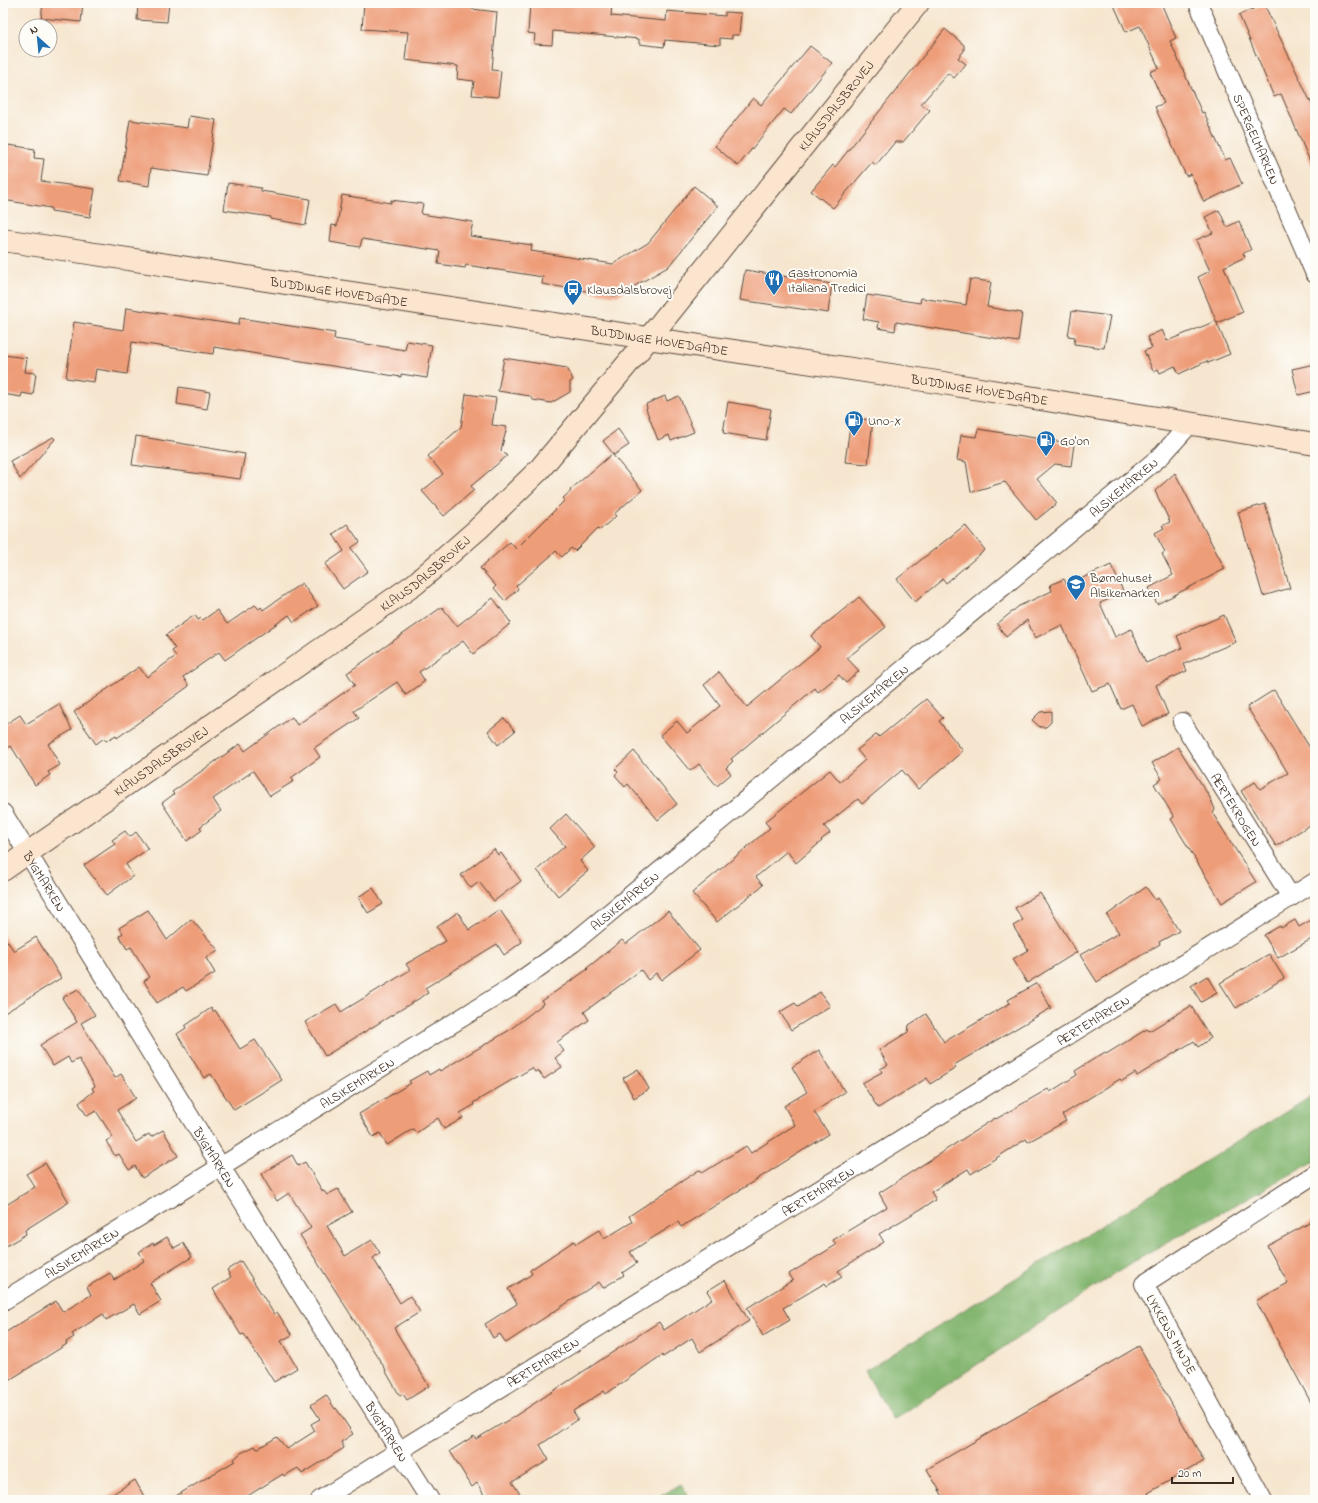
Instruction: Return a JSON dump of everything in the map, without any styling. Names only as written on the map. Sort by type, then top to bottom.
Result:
[{"type":"street","name":"KLAUSDALSBROVEJ","points":[[3,870],[415,584],[478,529],[539,470],[649,338],[918,3]]},
{"type":"street","name":"SPERGELMARKEN","points":[[1198,3],[1315,274]]},
{"type":"street","name":"BUDDINGE HOVEDGADE","points":[[3,240],[1023,395],[1315,444]]},
{"type":"street","name":"ALSIKEMARKEN","points":[[3,1301],[221,1168],[510,988],[573,944],[1162,455],[1190,424]]},
{"type":"street","name":"ÆRTEKROGEN","points":[[1182,722],[1291,897]]},
{"type":"street","name":"BYGMARKEN","points":[[3,813],[221,1168],[398,1452],[430,1500]]},
{"type":"street","name":"ÆRTEMARKEN","points":[[320,1500],[1315,882]]},
{"type":"street","name":"LYKKENS MINDE","points":[[1263,1500],[1144,1284],[1315,1174]]},
{"type":"green space","points":[[1315,1094],[1315,1161],[1142,1256],[893,1420],[865,1371]]},
{"type":"green space","points":[[681,1484],[690,1500],[654,1500]]},
{"type":"building","points":[[43,3],[83,3],[81,22],[58,20],[58,18],[41,18]]},
{"type":"building","points":[[138,3],[169,3],[167,22],[137,20]]},
{"type":"building","points":[[364,3],[473,3],[472,9],[497,12],[492,70],[501,71],[498,97],[472,95],[474,81],[457,79],[458,66],[405,60],[408,32],[362,29]]},
{"type":"building","points":[[530,3],[612,4],[611,16],[666,21],[667,11],[725,16],[725,12],[741,13],[739,35],[732,35],[732,39],[720,38],[720,45],[665,40],[664,47],[639,44],[639,39],[553,31],[552,45],[534,44],[535,34],[528,33]]},
{"type":"building","points":[[1113,3],[1161,3],[1176,38],[1170,41],[1202,113],[1204,112],[1225,160],[1230,158],[1242,184],[1204,202],[1191,174],[1186,176],[1155,107],[1164,103],[1150,72],[1159,68],[1140,26],[1126,32]]},
{"type":"building","points":[[1264,4],[1315,111],[1315,173],[1281,94],[1274,97],[1239,15]]},
{"type":"building","points":[[945,29],[964,45],[964,51],[958,58],[966,64],[954,78],[948,73],[921,104],[930,110],[903,142],[895,142],[876,165],[872,162],[833,208],[811,191],[833,165],[835,167]]},
{"type":"building","points":[[810,46],[832,63],[791,114],[784,109],[738,166],[715,146],[753,98],[761,105]]},
{"type":"building","points":[[189,116],[216,120],[207,176],[151,168],[149,186],[120,181],[130,120],[187,128]]},
{"type":"building","points":[[8,145],[35,149],[34,158],[44,159],[41,181],[95,189],[90,217],[51,211],[51,208],[3,200],[3,177]]},
{"type":"building","points":[[228,183],[261,188],[261,191],[310,199],[306,225],[270,219],[271,217],[224,210]]},
{"type":"building","points":[[694,186],[718,206],[668,267],[617,296],[542,284],[543,277],[466,265],[465,268],[438,264],[440,251],[362,239],[360,247],[330,242],[332,225],[337,226],[342,195],[391,203],[391,200],[423,204],[421,214],[473,222],[470,236],[532,245],[531,251],[613,264],[648,243]]},
{"type":"building","points":[[1219,210],[1227,227],[1239,221],[1251,250],[1243,253],[1245,257],[1224,267],[1243,312],[1217,323],[1198,277],[1210,271],[1196,240],[1213,233],[1205,217]]},
{"type":"building","points":[[745,270],[832,284],[828,313],[740,300]]},
{"type":"building","points":[[970,279],[991,282],[987,307],[1022,313],[1018,342],[896,322],[895,331],[878,328],[879,322],[863,319],[867,295],[920,303],[921,298],[966,305]]},
{"type":"building","points":[[126,308],[238,325],[240,318],[335,333],[334,339],[405,350],[407,341],[432,345],[427,378],[401,374],[401,377],[214,347],[213,354],[132,342],[127,374],[96,369],[94,382],[66,378],[74,322],[123,330]]},
{"type":"building","points":[[1072,311],[1110,316],[1104,348],[1074,344],[1075,337],[1068,336]]},
{"type":"building","points":[[1216,321],[1230,354],[1208,363],[1207,361],[1179,374],[1175,366],[1160,373],[1158,369],[1153,371],[1144,351],[1152,348],[1147,337],[1162,330],[1167,341]]},
{"type":"building","points":[[3,355],[27,358],[25,372],[36,373],[33,395],[22,393],[21,397],[3,394]]},
{"type":"building","points":[[504,358],[567,368],[573,380],[570,382],[570,392],[551,403],[533,400],[530,396],[498,391]]},
{"type":"building","points":[[1315,364],[1315,391],[1298,395],[1292,369]]},
{"type":"building","points":[[179,387],[210,392],[207,409],[177,404]]},
{"type":"building","points":[[466,394],[496,398],[492,425],[507,427],[501,450],[507,456],[471,486],[474,490],[444,516],[422,491],[443,474],[428,456],[461,427]]},
{"type":"building","points":[[665,396],[667,401],[679,396],[694,432],[671,441],[669,435],[658,440],[646,409],[646,404]]},
{"type":"building","points":[[728,402],[771,409],[766,440],[723,433]]},
{"type":"building","points":[[851,418],[873,420],[868,464],[845,462]]},
{"type":"building","points":[[618,429],[629,445],[614,455],[603,441]]},
{"type":"building","points":[[978,429],[1074,444],[1071,466],[1055,464],[1037,479],[1057,503],[1036,520],[1005,482],[971,492],[966,462],[957,460],[961,435],[976,437]]},
{"type":"building","points":[[136,436],[245,454],[240,479],[132,465]]},
{"type":"building","points":[[53,437],[55,439],[20,479],[10,461]]},
{"type":"building","points":[[612,454],[642,490],[614,514],[616,516],[600,530],[598,528],[575,551],[571,548],[562,557],[556,551],[516,586],[518,589],[505,601],[494,588],[496,586],[480,568],[510,542],[516,549],[565,500],[563,498],[571,491],[570,490]]},
{"type":"building","points":[[1175,473],[1225,569],[1157,604],[1149,588],[1173,575],[1162,554],[1165,552],[1155,533],[1164,528],[1162,526],[1170,522],[1155,491]]},
{"type":"building","points":[[1265,504],[1290,588],[1263,596],[1238,512]]},
{"type":"building","points":[[347,524],[360,542],[351,548],[368,571],[343,589],[325,564],[344,551],[333,534]]},
{"type":"building","points":[[965,525],[985,550],[946,583],[943,579],[915,602],[897,579]]},
{"type":"building","points":[[1111,565],[1124,593],[1100,603],[1115,637],[1131,629],[1146,663],[1182,648],[1177,636],[1224,615],[1236,642],[1184,664],[1187,671],[1156,685],[1168,714],[1142,726],[1132,704],[1121,709],[1110,684],[1092,691],[1062,625],[1035,638],[1027,620],[1006,637],[997,624],[1019,606],[1052,591],[1050,585],[1064,579],[1067,585]]},
{"type":"building","points":[[302,583],[318,606],[294,622],[289,615],[225,660],[219,652],[183,677],[189,686],[117,738],[116,735],[106,741],[104,738],[96,744],[74,712],[139,667],[147,677],[176,656],[172,651],[175,649],[166,635],[195,615],[198,620],[201,618],[203,620],[217,610],[227,624],[255,605],[259,609],[261,607],[263,610]]},
{"type":"building","points":[[859,597],[886,627],[847,658],[859,671],[846,683],[839,675],[818,692],[815,688],[731,759],[733,761],[726,768],[731,774],[717,786],[699,764],[690,771],[660,735],[677,721],[687,733],[720,706],[704,685],[719,672],[747,707],[820,647],[811,636]]},
{"type":"building","points":[[493,598],[511,623],[473,654],[463,641],[419,672],[425,681],[406,695],[397,682],[354,711],[359,718],[314,748],[320,757],[291,778],[294,781],[270,796],[253,771],[213,799],[221,811],[200,827],[202,830],[187,841],[162,803],[174,794],[172,792],[240,744],[245,751],[292,717],[297,725],[355,685],[347,673],[442,607],[457,626]]},
{"type":"building","points":[[1274,690],[1315,756],[1315,822],[1276,846],[1241,791],[1255,782],[1260,789],[1288,773],[1247,707]]},
{"type":"building","points":[[926,699],[943,718],[939,721],[963,751],[918,789],[902,770],[862,804],[858,799],[824,826],[830,833],[796,863],[787,851],[756,877],[763,885],[717,922],[692,893],[770,828],[765,822],[830,770],[840,782],[865,760],[857,750],[877,734],[879,737]]},
{"type":"building","points":[[59,704],[72,730],[48,744],[60,765],[48,772],[50,775],[35,785],[11,746],[3,750],[3,726],[20,715],[26,724]]},
{"type":"building","points":[[1051,711],[1051,722],[1046,727],[1040,727],[1032,720],[1040,712]]},
{"type":"building","points":[[504,718],[515,731],[498,745],[488,731]]},
{"type":"building","points":[[1178,747],[1209,796],[1215,809],[1213,814],[1256,882],[1222,903],[1171,819],[1174,817],[1154,784],[1162,779],[1152,763]]},
{"type":"building","points":[[634,751],[677,804],[658,820],[628,784],[625,787],[615,775],[618,772],[615,769]]},
{"type":"building","points":[[566,814],[595,847],[580,861],[588,871],[558,896],[537,870],[565,846],[550,829]]},
{"type":"building","points":[[125,831],[130,837],[136,832],[148,849],[126,864],[133,876],[107,895],[84,865],[115,844],[112,840]]},
{"type":"building","points":[[494,849],[498,855],[501,853],[521,881],[494,901],[479,882],[471,888],[461,875]]},
{"type":"building","points":[[1146,887],[1155,900],[1158,898],[1179,931],[1159,942],[1160,944],[1097,982],[1080,955],[1119,933],[1107,915]]},
{"type":"building","points":[[373,888],[383,904],[368,913],[358,897]]},
{"type":"building","points":[[1040,893],[1077,952],[1027,983],[1013,959],[1028,950],[1013,926],[1023,920],[1015,908]]},
{"type":"building","points":[[148,910],[167,940],[191,919],[218,950],[206,958],[215,973],[186,991],[183,987],[157,1003],[144,981],[150,977],[131,947],[127,949],[119,936],[123,933],[119,928]]},
{"type":"building","points":[[500,910],[522,942],[504,955],[497,944],[425,988],[428,993],[325,1056],[305,1022],[336,1004],[341,1012],[410,970],[406,964],[446,941],[437,927],[458,912],[469,930]]},
{"type":"building","points":[[668,911],[700,950],[661,980],[656,973],[648,980],[641,970],[584,1012],[589,1020],[557,1042],[564,1051],[555,1058],[562,1067],[544,1079],[538,1070],[535,1072],[532,1068],[473,1103],[474,1105],[460,1113],[463,1118],[444,1129],[438,1118],[416,1133],[413,1129],[387,1145],[380,1133],[373,1137],[359,1114],[411,1083],[409,1081],[427,1071],[429,1075],[439,1069],[440,1071],[508,1031],[543,1004],[542,1001],[588,969],[587,968],[622,940],[626,944]]},
{"type":"building","points":[[1315,918],[1315,937],[1278,958],[1264,935],[1295,920],[1299,927]]},
{"type":"building","points":[[3,935],[14,951],[36,937],[61,978],[3,1014]]},
{"type":"building","points":[[1269,954],[1284,978],[1236,1008],[1220,983]]},
{"type":"building","points":[[1207,976],[1217,993],[1201,1002],[1191,986]]},
{"type":"building","points":[[1037,983],[1051,1008],[954,1065],[956,1068],[930,1084],[927,1078],[878,1108],[862,1083],[882,1072],[880,1069],[888,1065],[879,1050],[908,1032],[909,1025],[926,1014],[944,1042],[1010,1003],[1008,1000]]},
{"type":"building","points":[[78,989],[95,1015],[81,1023],[115,1078],[121,1074],[136,1098],[117,1110],[136,1142],[149,1134],[151,1137],[163,1130],[178,1156],[142,1178],[135,1166],[129,1170],[119,1154],[115,1156],[106,1141],[113,1137],[96,1111],[87,1116],[79,1103],[94,1091],[92,1088],[95,1086],[79,1059],[71,1063],[68,1057],[53,1066],[40,1045],[77,1022],[62,998]]},
{"type":"building","points":[[820,992],[830,1006],[791,1030],[780,1012],[795,1003],[798,1007]]},
{"type":"building","points":[[1191,1006],[1211,1038],[1198,1047],[1194,1041],[1137,1076],[1135,1073],[1122,1081],[1120,1079],[1062,1115],[1066,1121],[1028,1142],[1026,1139],[971,1174],[968,1169],[931,1192],[936,1200],[879,1234],[884,1242],[838,1271],[842,1277],[827,1286],[825,1283],[783,1308],[790,1320],[763,1336],[747,1308],[793,1280],[789,1274],[836,1245],[833,1240],[887,1207],[879,1193],[995,1118],[996,1119],[1048,1089],[1050,1092],[1077,1075],[1075,1071],[1105,1052],[1106,1054],[1147,1029],[1149,1031]]},
{"type":"building","points":[[211,1008],[213,1012],[215,1010],[240,1049],[255,1040],[282,1080],[234,1110],[211,1074],[204,1078],[177,1034],[186,1028],[185,1026]]},
{"type":"building","points":[[819,1050],[845,1092],[814,1112],[829,1134],[681,1227],[678,1222],[630,1252],[637,1263],[622,1273],[624,1275],[603,1288],[599,1282],[506,1343],[500,1334],[493,1338],[485,1324],[517,1304],[508,1289],[532,1274],[530,1270],[574,1241],[576,1244],[599,1230],[604,1239],[632,1222],[629,1216],[699,1170],[704,1172],[746,1146],[751,1153],[795,1125],[784,1106],[807,1092],[792,1067]]},
{"type":"building","points":[[638,1069],[649,1089],[634,1098],[623,1078]]},
{"type":"building","points":[[292,1155],[298,1166],[305,1162],[323,1192],[324,1191],[327,1195],[338,1189],[352,1212],[327,1226],[345,1256],[372,1240],[380,1253],[373,1258],[400,1303],[410,1296],[420,1312],[394,1328],[429,1386],[407,1400],[403,1394],[400,1396],[386,1370],[300,1235],[311,1228],[289,1193],[277,1201],[261,1174]]},
{"type":"building","points":[[45,1163],[69,1202],[25,1230],[26,1234],[3,1248],[3,1207],[35,1187],[26,1174]]},
{"type":"building","points":[[1315,1220],[1315,1410],[1256,1301],[1288,1283],[1267,1246]]},
{"type":"building","points":[[167,1237],[174,1248],[183,1243],[192,1257],[150,1283],[161,1301],[140,1314],[134,1304],[106,1320],[103,1314],[72,1334],[74,1337],[66,1342],[67,1344],[3,1384],[3,1334],[56,1301],[63,1312],[91,1295],[87,1287],[110,1273],[114,1280],[144,1261],[139,1252],[153,1243],[154,1245]]},
{"type":"building","points":[[241,1261],[274,1314],[277,1312],[292,1335],[281,1341],[297,1368],[274,1382],[244,1334],[241,1335],[213,1289],[231,1277],[227,1270]]},
{"type":"building","points":[[725,1280],[749,1321],[700,1352],[692,1338],[663,1357],[662,1355],[606,1394],[604,1391],[573,1411],[578,1419],[540,1445],[549,1460],[512,1482],[524,1500],[487,1500],[477,1483],[472,1487],[450,1451],[474,1436],[476,1439],[515,1416],[659,1322],[664,1330],[712,1299],[707,1291]]},
{"type":"building","points":[[1139,1346],[1204,1461],[1148,1493],[1152,1500],[945,1500],[927,1469]]},
{"type":"building","points":[[326,1395],[353,1434],[341,1442],[344,1448],[302,1474],[298,1468],[284,1476],[283,1474],[241,1500],[169,1500],[235,1461],[234,1459],[241,1453],[255,1446],[257,1449],[277,1437],[287,1449],[315,1431],[311,1424],[320,1419],[311,1405]]},
{"type":"building","points":[[135,1480],[146,1500],[103,1500]]},
{"type":"place","name":"Gastronomia Italiana Tredici","points":[[774,296]]},
{"type":"place","name":"Klausdalsbrovej","points":[[573,306]]},
{"type":"place","name":"Uno-X","points":[[854,437]]},
{"type":"place","name":"Go'on","points":[[1046,457]]},
{"type":"place","name":"Børnehuset Alsikemarken","points":[[1076,601]]}]
